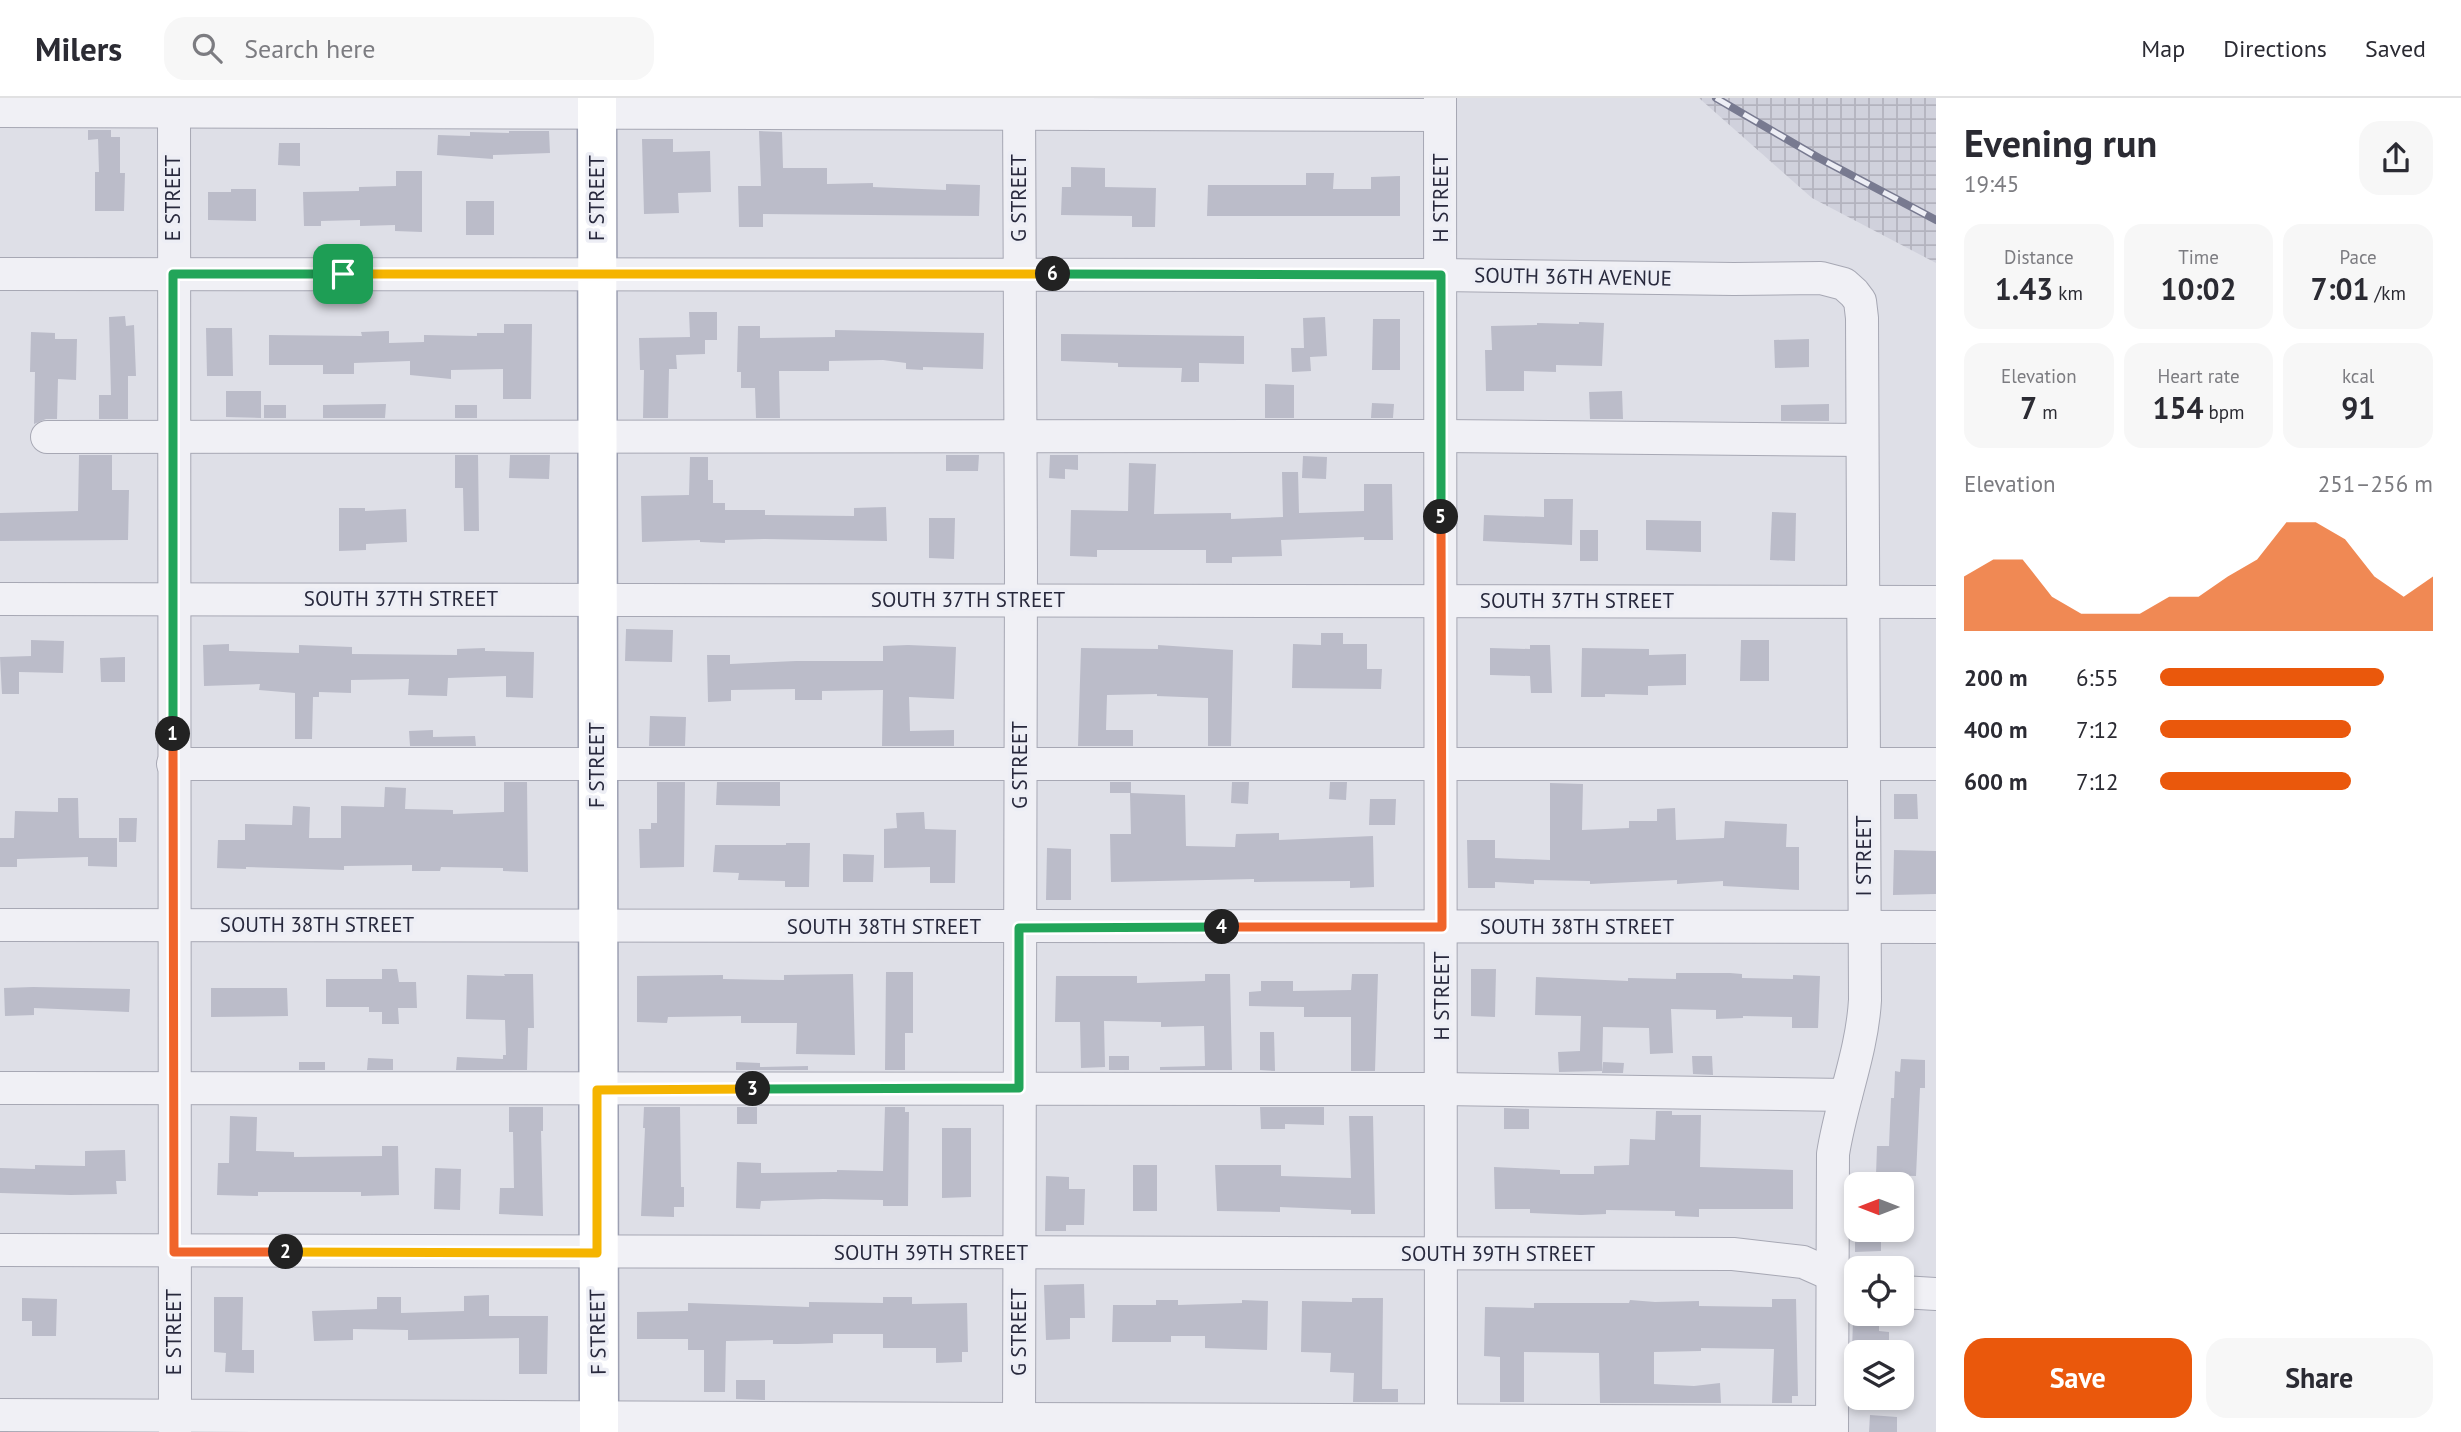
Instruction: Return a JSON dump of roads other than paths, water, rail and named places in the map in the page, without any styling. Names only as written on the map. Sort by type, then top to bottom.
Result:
[{"type":"main road","name":"F STREET","points":[[597,105],[599,1424]]},
{"type":"street","points":[[0,111],[174,104],[1440,107]]},
{"type":"street","name":"E STREET","points":[[174,104],[175,1424]]},
{"type":"street","name":"G STREET","points":[[1019,106],[1019,1424]]},
{"type":"street","name":"H STREET","points":[[1440,107],[1441,1425]]},
{"type":"street","name":"SOUTH 36TH AVENUE","points":[[0,274],[1441,275],[1821,278],[1844,284]]},
{"type":"street","name":"I STREET","points":[[1832,1427],[1844,1281],[1833,1154],[1838,1123],[1858,1055],[1864,1021],[1862,318],[1860,301],[1844,284]]},
{"type":"street","points":[[47,437],[1441,436],[1862,440]]},
{"type":"street","name":"SOUTH 37TH STREET","points":[[0,599],[1936,602]]},
{"type":"street","points":[[173,764],[1936,764]]},
{"type":"street","name":"SOUTH 38TH STREET","points":[[0,925],[1936,927]]},
{"type":"street","points":[[0,1088],[1441,1088],[1846,1095]]},
{"type":"street","name":"SOUTH 39TH STREET","points":[[0,1250],[1733,1254],[1803,1262],[1844,1281]]},
{"type":"street","points":[[1914,1293],[1936,1294]]},
{"type":"street","points":[[0,1415],[175,1424],[1832,1427]]},
{"type":"railway","points":[[1716,98],[1819,158],[1936,220]]}]
